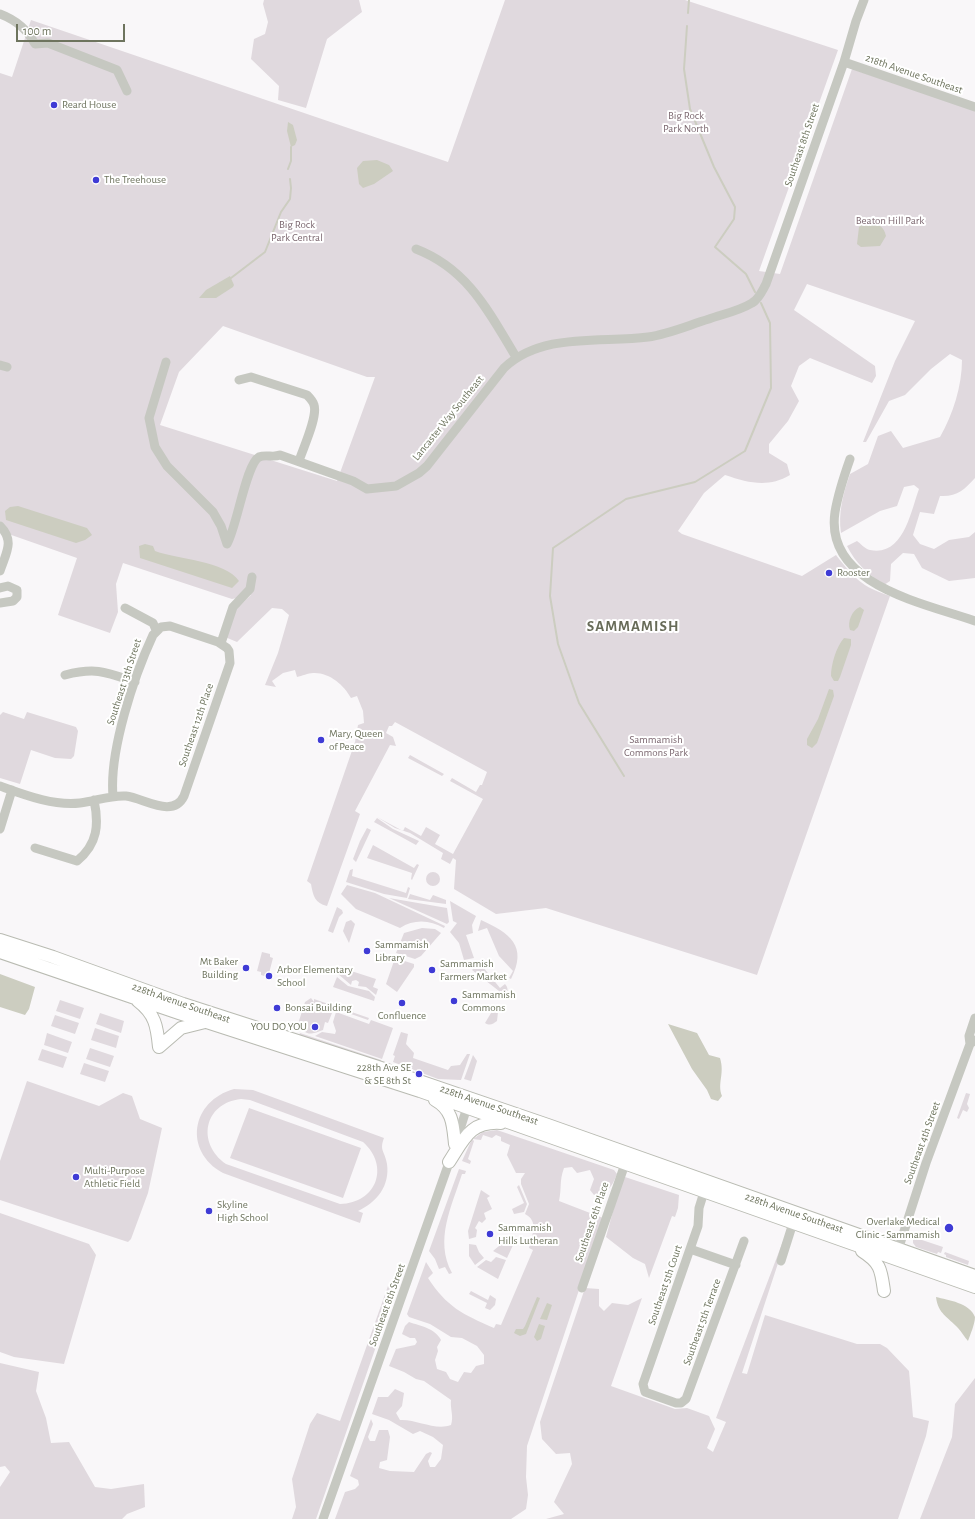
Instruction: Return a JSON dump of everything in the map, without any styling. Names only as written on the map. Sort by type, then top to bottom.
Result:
[{"type":"main road","name":"228th Avenue Southeast","points":[[0,940],[53,957],[183,1004],[469,1103],[975,1276]]},
{"type":"main road","points":[[0,946],[20,953],[31,962]]},
{"type":"main road","name":"228th Avenue Southeast","points":[[0,952],[205,1022],[420,1091],[469,1103],[512,1123],[975,1287]]},
{"type":"main road","points":[[130,996],[146,1008],[154,1017],[158,1028],[159,1047],[181,1028],[205,1022]]},
{"type":"main road","points":[[420,1091],[439,1103],[449,1112],[452,1120],[455,1144]]},
{"type":"main road","points":[[449,1162],[464,1138],[476,1127],[490,1122],[512,1123]]},
{"type":"main road","points":[[838,1239],[874,1258],[880,1266],[884,1291]]},
{"type":"street","name":"Southeast 8th Street","points":[[759,296],[766,284],[844,62],[864,0]]},
{"type":"street","points":[[0,14],[8,17],[29,32],[35,44],[48,43],[116,70],[127,91]]},
{"type":"street","name":"218th Avenue Southeast","points":[[844,62],[975,107]]},
{"type":"street","points":[[416,249],[431,255],[463,278],[475,291],[516,357]]},
{"type":"street","name":"Lancaster Way Southeast","points":[[166,362],[149,418],[154,447],[167,466],[213,512],[221,526],[227,544],[236,523],[250,469],[256,459],[261,456],[275,457],[280,455],[353,480],[367,489],[396,486],[419,473],[427,466],[504,368],[516,357],[543,347],[571,341],[627,339],[660,335],[745,307],[759,296]]},
{"type":"street","points":[[239,380],[251,377],[266,381],[307,395],[313,402],[315,413],[298,461]]},
{"type":"street","points":[[850,459],[835,512],[835,525],[838,543],[852,567],[871,582],[886,590],[975,621]]},
{"type":"street","points":[[0,526],[9,538],[9,545],[0,571]]},
{"type":"street","points":[[125,608],[134,611],[153,623],[159,629],[174,626],[220,643],[233,607],[250,589],[252,577]]},
{"type":"street","points":[[0,588],[13,588],[17,590],[17,597],[13,601],[0,603]]},
{"type":"street","name":"Southeast 13th Street","points":[[113,796],[113,775],[119,734],[150,640],[159,629]]},
{"type":"street","name":"Southeast 12th Place","points":[[113,796],[134,797],[166,807],[177,805],[184,796],[230,663],[229,652],[220,643]]},
{"type":"street","points":[[65,675],[85,670],[95,670],[135,682]]},
{"type":"street","points":[[0,786],[60,803],[82,803],[113,796]]},
{"type":"street","points":[[0,829],[12,790]]},
{"type":"street","points":[[35,848],[77,861],[88,852],[94,837],[98,819],[94,800]]},
{"type":"street","name":"Southeast 4th Street","points":[[898,1250],[926,1164],[973,1042],[969,1036],[975,1018]]},
{"type":"street","name":"Southeast 8th Street","points":[[323,1519],[469,1103]]},
{"type":"street","name":"Southeast 6th Place","points":[[582,1288],[625,1164]]},
{"type":"street","name":"Southeast 5th Court","points":[[676,1403],[647,1393],[644,1390],[643,1384],[699,1222],[699,1208],[704,1192]]},
{"type":"street","points":[[781,1261],[793,1223]]},
{"type":"street","name":"Southeast 5th Terrace","points":[[676,1403],[681,1403],[688,1396],[744,1241]]},
{"type":"street","points":[[690,1249],[736,1265]]},
{"type":"green space","points":[[264,0],[359,0],[362,12],[327,39],[306,108],[278,100],[279,86],[251,59],[254,39],[265,34],[268,22],[263,4]]},
{"type":"green space","points":[[505,0],[685,0],[838,50],[759,271],[780,274],[852,69],[975,110],[975,478],[960,492],[940,496],[934,514],[920,512],[913,535],[920,544],[934,549],[949,540],[969,537],[975,532],[975,578],[949,581],[922,568],[914,554],[903,553],[891,564],[890,581],[884,585],[862,568],[850,552],[847,546],[857,541],[870,550],[882,550],[891,546],[898,539],[909,519],[919,489],[914,485],[904,487],[897,506],[880,511],[841,533],[840,526],[842,504],[850,474],[868,464],[878,436],[891,431],[903,448],[940,437],[956,400],[962,370],[962,360],[950,354],[931,369],[905,395],[889,401],[866,442],[863,442],[895,361],[915,321],[807,284],[794,310],[875,366],[876,376],[872,383],[810,358],[799,366],[791,386],[799,401],[788,421],[769,444],[769,453],[787,464],[790,475],[774,482],[758,483],[725,475],[704,493],[678,531],[682,534],[802,576],[836,555],[859,581],[880,593],[890,596],[757,975],[546,908],[496,914],[454,889],[456,860],[453,858],[450,864],[441,859],[443,853],[410,833],[403,831],[405,827],[421,836],[426,827],[440,835],[435,844],[453,854],[483,799],[450,781],[452,778],[476,792],[480,785],[482,785],[487,772],[395,722],[392,726],[389,726],[386,733],[393,737],[396,746],[390,745],[355,811],[360,814],[327,906],[317,901],[311,884],[307,881],[355,742],[358,725],[364,723],[363,711],[357,696],[351,698],[344,688],[335,680],[319,673],[311,673],[297,677],[295,670],[283,673],[272,681],[276,687],[265,685],[278,653],[289,615],[282,609],[272,608],[237,642],[225,637],[236,609],[251,595],[232,599],[123,563],[116,584],[118,612],[110,633],[58,615],[77,558],[0,531],[0,73],[12,77],[31,20],[448,162]],"holes":[[[223,326],[367,377],[375,377],[337,481],[160,425],[179,372]]]},
{"type":"green space","points":[[3,712],[24,719],[27,712],[76,727],[78,731],[74,756],[71,759],[55,758],[31,750],[20,784],[0,778],[0,715]]},
{"type":"green space","points":[[410,755],[444,774],[442,776],[408,758]]},
{"type":"green space","points":[[377,817],[401,830],[395,828]]},
{"type":"green space","points":[[377,818],[393,829],[419,841],[416,845],[374,822]]},
{"type":"green space","points":[[367,828],[371,830],[356,862],[353,859]]},
{"type":"green space","points":[[373,845],[414,868],[417,864],[419,865],[412,880],[412,873],[367,858]]},
{"type":"green space","points":[[353,869],[352,876],[406,893],[408,887],[410,888],[407,898],[384,894],[346,882],[350,870]]},
{"type":"green space","points":[[433,872],[438,874],[440,879],[438,884],[433,886],[428,884],[426,879],[428,874]]},
{"type":"green space","points":[[347,885],[375,893],[445,926],[444,928],[433,923],[416,922],[400,928],[356,909],[341,894]]},
{"type":"green space","points":[[410,894],[430,900],[433,895],[446,900],[446,904],[408,899]]},
{"type":"green space","points":[[389,898],[447,908],[449,922],[447,924]]},
{"type":"green space","points":[[450,901],[476,916],[472,925],[473,933],[466,935],[474,958],[464,960],[459,943],[450,932],[457,923],[453,921]]},
{"type":"green space","points":[[337,907],[342,910],[343,913],[339,917],[333,933],[328,931]]},
{"type":"green space","points":[[351,920],[355,924],[349,943],[343,931],[346,922]]},
{"type":"green space","points":[[481,920],[508,936],[517,949],[518,958],[516,968],[511,979],[509,978],[513,971],[499,956],[487,928],[478,931]]},
{"type":"green space","points":[[422,928],[435,929],[441,933],[421,956],[415,959],[396,953],[404,933]]},
{"type":"green space","points":[[262,952],[270,954],[270,957],[273,958],[268,977],[261,975],[261,972],[257,971]]},
{"type":"green space","points":[[395,958],[414,964],[414,967],[397,992],[386,984]]},
{"type":"green space","points":[[479,962],[500,988],[505,984],[507,986],[507,992],[502,1000],[494,998],[499,991],[472,970]]},
{"type":"green space","points":[[342,968],[376,979],[373,987],[378,989],[376,995],[366,987],[358,986],[359,982],[356,980],[352,981],[351,985],[338,974]]},
{"type":"green space","points":[[337,977],[348,986],[369,991],[375,997],[374,1001],[333,987]]},
{"type":"green space","points":[[311,998],[314,1002],[314,999],[369,1018],[368,1020],[334,1008],[328,1023],[325,1022],[323,1030],[311,1034],[306,1033],[297,1027],[305,1002]]},
{"type":"green space","points":[[60,1000],[84,1008],[80,1019],[56,1011]]},
{"type":"green space","points":[[494,1008],[498,1012],[497,1021],[491,1024],[485,1023]]},
{"type":"green space","points":[[336,1012],[369,1024],[371,1020],[393,1028],[382,1059],[315,1036],[322,1032],[335,1034],[336,1031],[333,1022]]},
{"type":"green space","points":[[100,1013],[124,1021],[121,1033],[96,1024]]},
{"type":"green space","points":[[55,1015],[79,1023],[75,1034],[51,1026]]},
{"type":"green space","points":[[95,1028],[119,1036],[116,1048],[91,1040]]},
{"type":"green space","points":[[401,1032],[408,1034],[406,1044],[414,1053],[413,1058],[448,1070],[451,1066],[460,1065],[467,1054],[470,1054],[461,1080],[438,1079],[393,1062],[395,1056],[393,1055]]},
{"type":"green space","points":[[47,1033],[72,1042],[68,1053],[44,1045]]},
{"type":"green space","points":[[300,1033],[381,1060],[380,1063],[302,1037],[299,1035]]},
{"type":"green space","points":[[90,1048],[114,1056],[110,1067],[86,1059]]},
{"type":"green space","points":[[42,1049],[67,1057],[63,1068],[38,1060]]},
{"type":"green space","points":[[473,1055],[477,1061],[471,1081],[464,1079]]},
{"type":"green space","points":[[84,1063],[109,1071],[105,1082],[80,1074]]},
{"type":"green space","name":"Multi-Purpose Athletic Field","points":[[27,1081],[99,1106],[123,1093],[132,1096],[140,1119],[162,1128],[148,1193],[131,1239],[128,1242],[0,1200],[0,1161]]},
{"type":"green space","points":[[234,1089],[253,1090],[384,1138],[382,1149],[387,1164],[386,1179],[381,1192],[376,1198],[358,1211],[363,1213],[360,1223],[223,1173],[210,1164],[202,1152],[198,1140],[197,1127],[201,1115],[209,1104],[220,1095]],"holes":[[[241,1099],[250,1100],[363,1142],[371,1152],[376,1162],[376,1182],[371,1190],[363,1197],[353,1202],[340,1204],[226,1164],[210,1146],[208,1125],[212,1116],[219,1108],[229,1102]]]},
{"type":"green space","points":[[966,1093],[970,1094],[967,1104],[969,1108],[967,1112],[963,1110],[959,1119],[957,1118]]},
{"type":"green space","points":[[249,1108],[361,1148],[343,1198],[230,1158]]},
{"type":"green space","points":[[497,1130],[614,1170],[617,1174],[609,1189],[603,1193],[594,1195],[590,1190],[594,1179],[590,1170],[577,1173],[572,1167],[564,1168],[562,1173],[559,1201],[603,1218],[527,1446],[526,1477],[528,1495],[526,1509],[511,1519],[335,1519],[345,1492],[355,1489],[359,1485],[358,1480],[350,1476],[371,1419],[373,1424],[368,1437],[370,1441],[375,1441],[379,1430],[388,1430],[390,1437],[387,1460],[380,1462],[379,1468],[390,1471],[414,1472],[426,1454],[430,1452],[432,1453],[428,1461],[430,1467],[435,1467],[441,1459],[443,1445],[433,1437],[420,1431],[413,1434],[389,1420],[372,1414],[378,1397],[388,1397],[395,1389],[404,1393],[402,1406],[396,1413],[400,1420],[413,1421],[439,1427],[451,1425],[451,1400],[424,1381],[416,1379],[389,1366],[396,1349],[415,1345],[417,1342],[415,1338],[410,1338],[402,1334],[405,1326],[409,1322],[427,1328],[438,1336],[441,1340],[437,1347],[438,1351],[435,1360],[437,1369],[446,1372],[450,1379],[458,1382],[464,1372],[471,1373],[476,1366],[484,1364],[484,1355],[477,1346],[462,1338],[451,1337],[430,1324],[409,1317],[407,1314],[426,1262],[433,1273],[428,1278],[449,1303],[464,1314],[494,1328],[496,1324],[501,1325],[533,1250],[529,1248],[533,1233],[533,1224],[532,1220],[525,1214],[529,1204],[521,1184],[521,1179],[525,1173],[516,1173],[507,1155],[510,1145],[501,1141],[501,1137],[496,1135],[492,1138],[483,1135],[481,1140],[473,1139],[483,1132]]},
{"type":"green space","points":[[472,1139],[474,1141],[468,1159],[471,1161],[470,1164],[462,1161]]},
{"type":"green space","points":[[459,1169],[466,1171],[465,1174],[462,1174],[446,1223],[445,1248],[447,1261],[452,1273],[449,1274],[445,1267],[439,1269],[435,1259],[429,1251]]},
{"type":"green space","points":[[625,1177],[679,1195],[678,1208],[675,1217],[672,1216],[649,1278],[645,1264],[633,1258],[606,1237],[619,1189]]},
{"type":"green space","points":[[519,1185],[527,1204],[524,1212],[514,1214],[512,1209],[524,1203],[517,1187]]},
{"type":"green space","points":[[481,1190],[490,1196],[487,1198],[492,1209],[484,1213],[486,1219],[482,1223],[479,1221],[475,1228],[477,1230],[476,1237],[469,1239],[468,1231]]},
{"type":"green space","points":[[0,1213],[89,1244],[96,1255],[64,1364],[14,1357],[0,1352]]},
{"type":"green space","points":[[917,1236],[919,1239],[943,1247],[941,1253],[938,1252],[937,1254],[916,1247],[913,1240]]},
{"type":"green space","points":[[505,1241],[514,1243],[507,1258],[493,1251]]},
{"type":"green space","points":[[783,1241],[785,1242],[742,1373],[747,1374],[765,1315],[857,1344],[880,1344],[887,1348],[909,1371],[913,1417],[929,1421],[926,1436],[898,1519],[546,1519],[564,1514],[554,1502],[572,1464],[570,1453],[556,1454],[542,1439],[540,1422],[585,1288],[599,1289],[599,1306],[604,1311],[612,1303],[628,1305],[642,1298],[611,1386],[675,1409],[687,1408],[709,1416],[715,1429],[707,1448],[713,1452],[726,1422],[716,1418]]},
{"type":"green space","points":[[469,1244],[476,1245],[484,1258],[475,1265],[469,1256]]},
{"type":"green space","points":[[945,1252],[969,1261],[968,1265],[946,1257],[944,1254]]},
{"type":"green space","points":[[496,1257],[506,1260],[498,1279],[477,1267],[486,1260],[491,1262]]},
{"type":"green space","points":[[388,1286],[396,1289],[316,1519],[292,1519],[296,1507],[292,1479],[310,1424],[317,1413],[340,1421]]},
{"type":"green space","points":[[471,1291],[488,1300],[490,1295],[496,1299],[495,1305],[490,1310],[485,1308],[487,1303],[469,1294]]},
{"type":"green space","points":[[0,1363],[39,1372],[36,1391],[46,1418],[51,1443],[69,1442],[95,1487],[111,1489],[144,1484],[145,1507],[127,1514],[122,1519],[0,1519],[0,1487],[10,1472],[5,1466],[0,1467]]},
{"type":"green space","points":[[975,1378],[975,1519],[920,1519],[952,1437],[955,1404]]},
{"type":"shaded area","points":[[288,122],[293,125],[297,140],[295,145],[291,147],[287,131]]},
{"type":"shaded area","points":[[377,160],[389,165],[393,171],[374,184],[363,188],[359,184],[357,168],[363,161]]},
{"type":"shaded area","points":[[871,222],[881,227],[886,236],[880,246],[861,247],[857,244],[859,227],[864,223]]},
{"type":"shaded area","points":[[230,276],[234,285],[233,287],[216,298],[199,298],[206,290]]},
{"type":"shaded area","points":[[18,506],[87,528],[92,535],[85,540],[76,543],[6,520],[5,511],[10,507]]},
{"type":"shaded area","points":[[145,544],[153,546],[155,551],[164,554],[223,569],[233,574],[239,581],[232,588],[140,558],[139,546]]},
{"type":"shaded area","points":[[860,607],[864,610],[858,627],[854,631],[850,630],[849,623],[851,617]]},
{"type":"shaded area","points":[[844,638],[851,639],[851,645],[840,677],[838,681],[834,681],[831,676],[833,662],[836,651]]},
{"type":"shaded area","points":[[829,689],[833,690],[834,696],[817,743],[812,748],[807,745],[807,739],[818,719]]},
{"type":"shaded area","points":[[0,974],[35,987],[29,1009],[25,1015],[0,1007]]},
{"type":"shaded area","points":[[668,1024],[697,1033],[709,1055],[720,1058],[722,1069],[720,1087],[722,1096],[718,1101],[711,1099],[707,1090],[692,1069]]},
{"type":"shaded area","points":[[537,1297],[540,1298],[526,1334],[520,1336],[514,1333],[516,1329],[523,1329],[525,1326]]},
{"type":"shaded area","points":[[936,1297],[964,1305],[972,1312],[975,1320],[968,1341],[941,1311]]},
{"type":"shaded area","points":[[547,1303],[552,1305],[547,1320],[540,1319]]},
{"type":"shaded area","points":[[539,1324],[545,1326],[541,1339],[537,1341],[534,1337]]},
{"type":"waterway","points":[[688,13],[689,0]]},
{"type":"waterway","points":[[687,26],[684,69],[690,109],[714,167],[735,207],[734,219],[715,247],[746,274],[755,292]]},
{"type":"waterway","points":[[288,169],[291,161],[291,147]]},
{"type":"waterway","points":[[231,278],[265,252],[281,212],[290,199],[290,179]]},
{"type":"waterway","points":[[624,776],[579,703],[558,644],[550,596],[553,548],[626,499],[695,482],[745,451],[771,388],[770,323],[761,303]]},
{"type":"place","name":"Reard House","points":[[54,105]]},
{"type":"place","name":"The Treehouse","points":[[96,180]]},
{"type":"place","name":"Rooster","points":[[829,573]]},
{"type":"place","name":"Mary, Queen of Peace","points":[[321,740]]},
{"type":"place","name":"Sammamish Library","points":[[367,951]]},
{"type":"place","name":"Mt Baker Building","points":[[246,968]]},
{"type":"place","name":"Sammamish Farmers Market","points":[[432,970]]},
{"type":"place","name":"Arbor Elementary School","points":[[269,976]]},
{"type":"place","name":"Sammamish Commons","points":[[454,1001]]},
{"type":"place","name":"Confluence","points":[[402,1003]]},
{"type":"place","name":"Bonsai Building","points":[[277,1008]]},
{"type":"place","name":"YOU DO YOU","points":[[315,1027]]},
{"type":"place","name":"228th Ave SE & SE 8th St","points":[[419,1074]]},
{"type":"place","name":"Multi-Purpose Athletic Field","points":[[76,1177]]},
{"type":"place","name":"Skyline High School","points":[[209,1211]]},
{"type":"place","name":"Overlake Medical Clinic - Sammamish","points":[[949,1228]]},
{"type":"place","name":"Sammamish Hills Lutheran","points":[[490,1234]]},
{"type":"district","name":"SAMMAMISH","points":[[633,626]]},
{"type":"park label","name":"Big Rock Park North","points":[[686,122]]},
{"type":"park label","name":"Beaton Hill Park","points":[[890,221]]},
{"type":"park label","name":"Big Rock Park Central","points":[[297,231]]},
{"type":"park label","name":"Sammamish Commons Park","points":[[656,746]]}]
